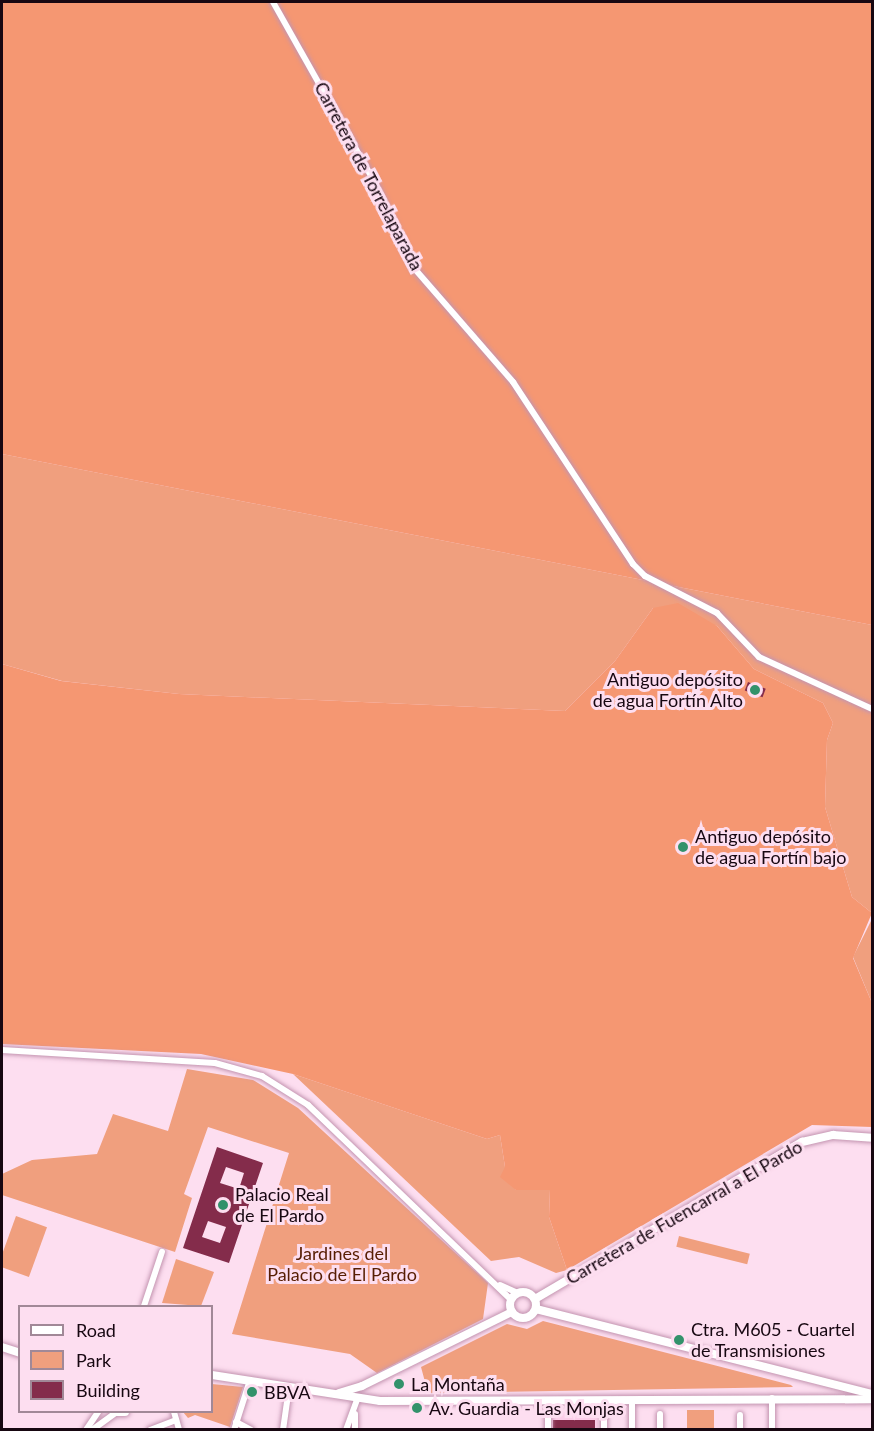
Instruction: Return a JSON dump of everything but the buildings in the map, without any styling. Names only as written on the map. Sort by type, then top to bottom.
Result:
[{"type":"street","name":"Carretera de Torrelaparada","points":[[273,2],[374,181],[414,268],[513,382],[580,489],[638,570],[717,613],[759,657],[873,709]]},
{"type":"street","points":[[2,1050],[215,1063],[263,1077],[308,1106],[497,1283],[511,1300],[512,1312]]},
{"type":"street","name":"Carretera de Fuencarral a El Pardo","points":[[535,1299],[802,1142],[833,1135],[873,1138]]},
{"type":"street","points":[[144,1305],[162,1252]]},
{"type":"street","points":[[497,1283],[518,1293],[528,1293],[535,1299],[536,1309]]},
{"type":"street","points":[[511,1300],[518,1293]]},
{"type":"street","points":[[329,1394],[347,1392],[365,1384],[512,1312],[526,1318],[536,1309]]},
{"type":"street","points":[[536,1309],[873,1394]]},
{"type":"street","points":[[2,1347],[18,1352]]},
{"type":"street","points":[[214,1377],[329,1394],[356,1403],[380,1401],[873,1399]]},
{"type":"street","points":[[810,1398],[823,1392],[811,1380]]},
{"type":"street","points":[[234,1430],[249,1383]]},
{"type":"street","points":[[365,1384],[367,1394],[380,1401]]},
{"type":"street","points":[[351,1429],[356,1403],[365,1384]]},
{"type":"street","points":[[283,1430],[289,1388]]},
{"type":"street","points":[[347,1392],[356,1403]]},
{"type":"street","points":[[772,1398],[772,1430]]},
{"type":"street","points":[[604,1400],[604,1430]]},
{"type":"street","points":[[632,1400],[632,1430]]},
{"type":"street","points":[[548,1401],[548,1430]]},
{"type":"street","points":[[86,1430],[97,1413]]},
{"type":"street","points":[[92,1430],[118,1413]]},
{"type":"street","points":[[174,1413],[179,1430]]},
{"type":"street","points":[[660,1414],[660,1430]]},
{"type":"street","points":[[740,1415],[740,1430]]},
{"type":"street","points":[[150,1430],[176,1420]]},
{"type":"street","points":[[236,1422],[252,1430]]},
{"type":"shaded area","points":[[2,2],[872,2],[872,625],[2,454]]},
{"type":"shaded area","points":[[678,603],[717,626],[754,669],[823,703],[833,723],[827,740],[825,807],[852,897],[872,913],[853,958],[872,1003],[872,1127],[812,1125],[567,1270],[549,1217],[550,1190],[516,1190],[500,1177],[505,1167],[500,1135],[487,1139],[293,1074],[201,1054],[2,1044],[2,664],[61,681],[179,694],[565,711],[615,661],[653,608]]},
{"type":"shaded area","points":[[552,1412],[598,1412],[598,1429],[552,1429]]},
{"type":"green space","points":[[2,454],[872,625],[872,913],[852,897],[825,807],[827,740],[833,723],[823,703],[754,669],[717,626],[653,608],[615,661],[565,711],[179,694],[62,681],[2,664]]},
{"type":"green space","points":[[872,919],[872,1003],[853,957]]},
{"type":"green space","name":"Jardines del Palacio de El Pardo","points":[[187,1069],[253,1080],[298,1108],[488,1283],[483,1319],[377,1373],[350,1354],[232,1334],[289,1153],[208,1127],[184,1194],[192,1198],[175,1252],[2,1195],[2,1174],[32,1160],[97,1154],[113,1114],[168,1131]]},
{"type":"green space","points":[[293,1074],[487,1139],[500,1135],[505,1167],[516,1190],[550,1190],[549,1217],[567,1270],[556,1273],[519,1257],[491,1261]]},
{"type":"green space","points":[[16,1216],[47,1227],[29,1277],[2,1267],[2,1254]]},
{"type":"green space","points":[[679,1236],[750,1254],[747,1264],[676,1247]]},
{"type":"green space","points":[[176,1259],[214,1272],[201,1305],[162,1303]]},
{"type":"green space","points":[[543,1321],[793,1387],[428,1393],[421,1367],[507,1324],[527,1329]]},
{"type":"green space","points":[[213,1384],[243,1387],[230,1427],[195,1415],[188,1418],[184,1413],[213,1413]]},
{"type":"green space","points":[[687,1410],[714,1410],[714,1429],[687,1429]]},
{"type":"place","name":"Antiguo depósito de agua Fortín Alto","points":[[755,690]]},
{"type":"place","name":"Antiguo depósito de agua Fortín bajo","points":[[683,847]]},
{"type":"place","name":"Palacio Real de El Pardo","points":[[223,1205]]},
{"type":"place","name":"Ctra. M605 - Cuartel de Transmisiones","points":[[679,1340]]},
{"type":"place","name":"La Montaña","points":[[399,1384]]},
{"type":"place","name":"BBVA","points":[[252,1392]]},
{"type":"place","name":"Av. Guardia - Las Monjas","points":[[417,1408]]}]
